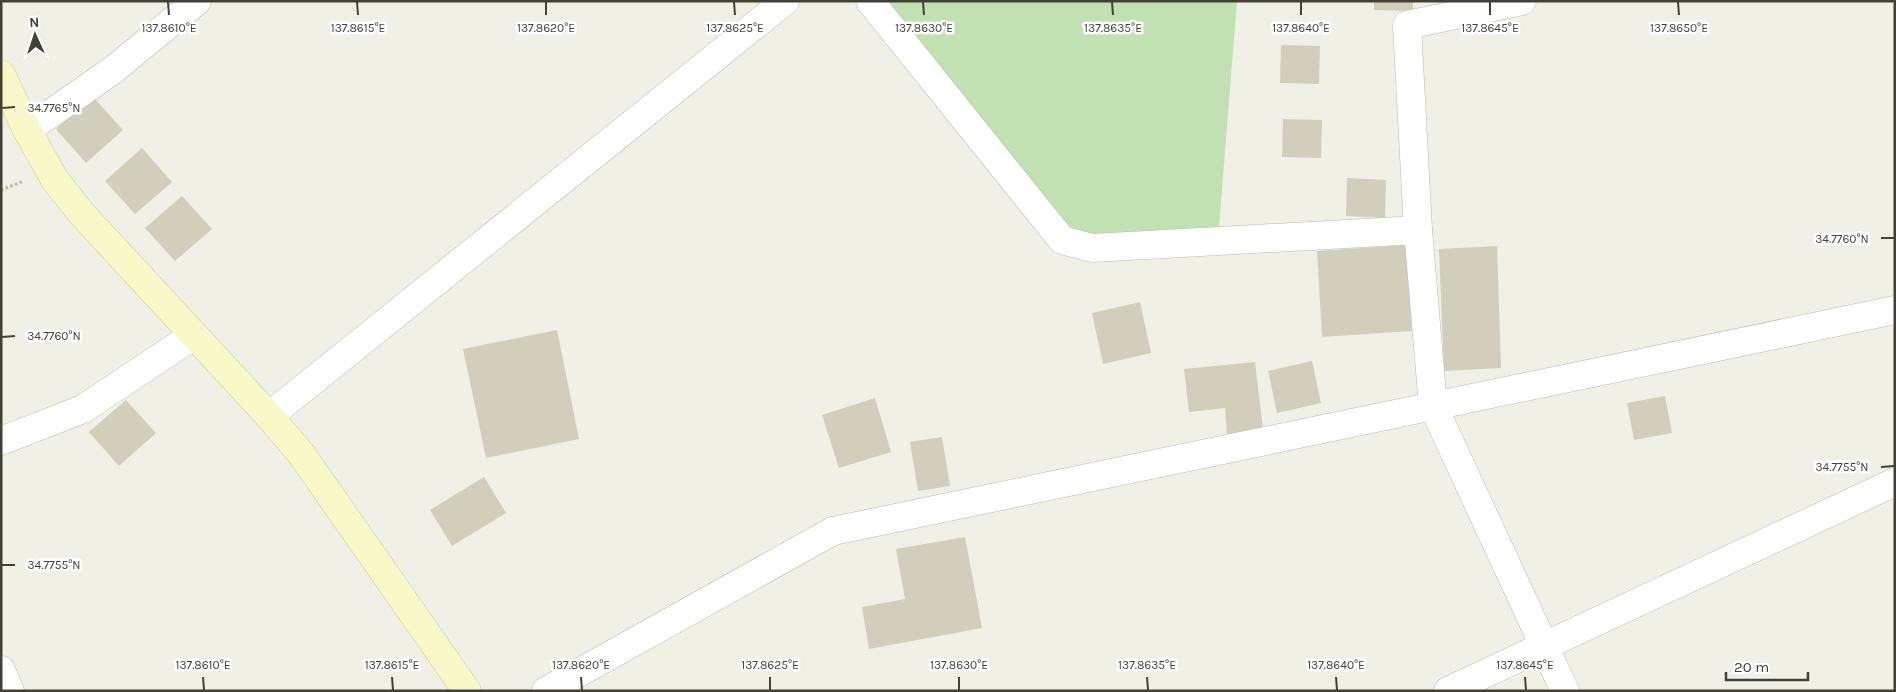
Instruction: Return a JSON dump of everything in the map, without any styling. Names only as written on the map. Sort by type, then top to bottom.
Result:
[{"type":"street","points":[[27,130],[113,70],[197,1]]},
{"type":"street","points":[[269,416],[785,1]]},
{"type":"street","points":[[870,1],[1062,240],[1092,248],[1418,230]]},
{"type":"street","points":[[1522,1],[1407,25],[1418,230],[1433,406],[1565,691]]},
{"type":"street","points":[[1,74],[27,130],[55,180],[82,214],[269,416],[302,455],[467,691]]},
{"type":"street","points":[[546,691],[833,531],[1895,310]]},
{"type":"street","points":[[1,441],[83,409],[194,335]]},
{"type":"street","points":[[1448,691],[1895,482]]},
{"type":"street","points":[[1,670],[10,691]]},
{"type":"green space","points":[[870,1],[1237,1],[1219,227],[1062,240]]},
{"type":"building","points":[[1374,1],[1413,1],[1413,11],[1374,10]]},
{"type":"building","points":[[1281,45],[1320,46],[1319,84],[1280,83]]},
{"type":"building","points":[[93,97],[123,130],[86,163],[56,129]]},
{"type":"building","points":[[1283,119],[1322,120],[1321,158],[1282,157]]},
{"type":"building","points":[[142,148],[172,182],[135,214],[105,181]]},
{"type":"building","points":[[1347,178],[1386,180],[1385,218],[1346,216]]},
{"type":"building","points":[[182,196],[212,229],[175,261],[145,228]]},
{"type":"building","points":[[1406,245],[1412,331],[1322,337],[1317,251]]},
{"type":"building","points":[[1497,246],[1501,368],[1444,371],[1439,249]]},
{"type":"building","points":[[1140,302],[1151,353],[1103,364],[1092,313]]},
{"type":"building","points":[[557,330],[579,439],[486,458],[463,349]]},
{"type":"building","points":[[1312,361],[1321,403],[1277,413],[1268,371]]},
{"type":"building","points":[[1255,362],[1263,430],[1227,434],[1225,408],[1189,412],[1184,369]]},
{"type":"building","points":[[1665,396],[1672,433],[1634,440],[1627,403]]},
{"type":"building","points":[[875,398],[891,452],[839,468],[822,415]]},
{"type":"building","points":[[126,400],[156,433],[119,466],[89,432]]},
{"type":"building","points":[[942,437],[950,486],[918,491],[910,442]]},
{"type":"building","points":[[484,477],[506,513],[452,546],[430,510]]},
{"type":"building","points":[[965,537],[982,628],[869,649],[862,607],[905,599],[896,549]]}]
